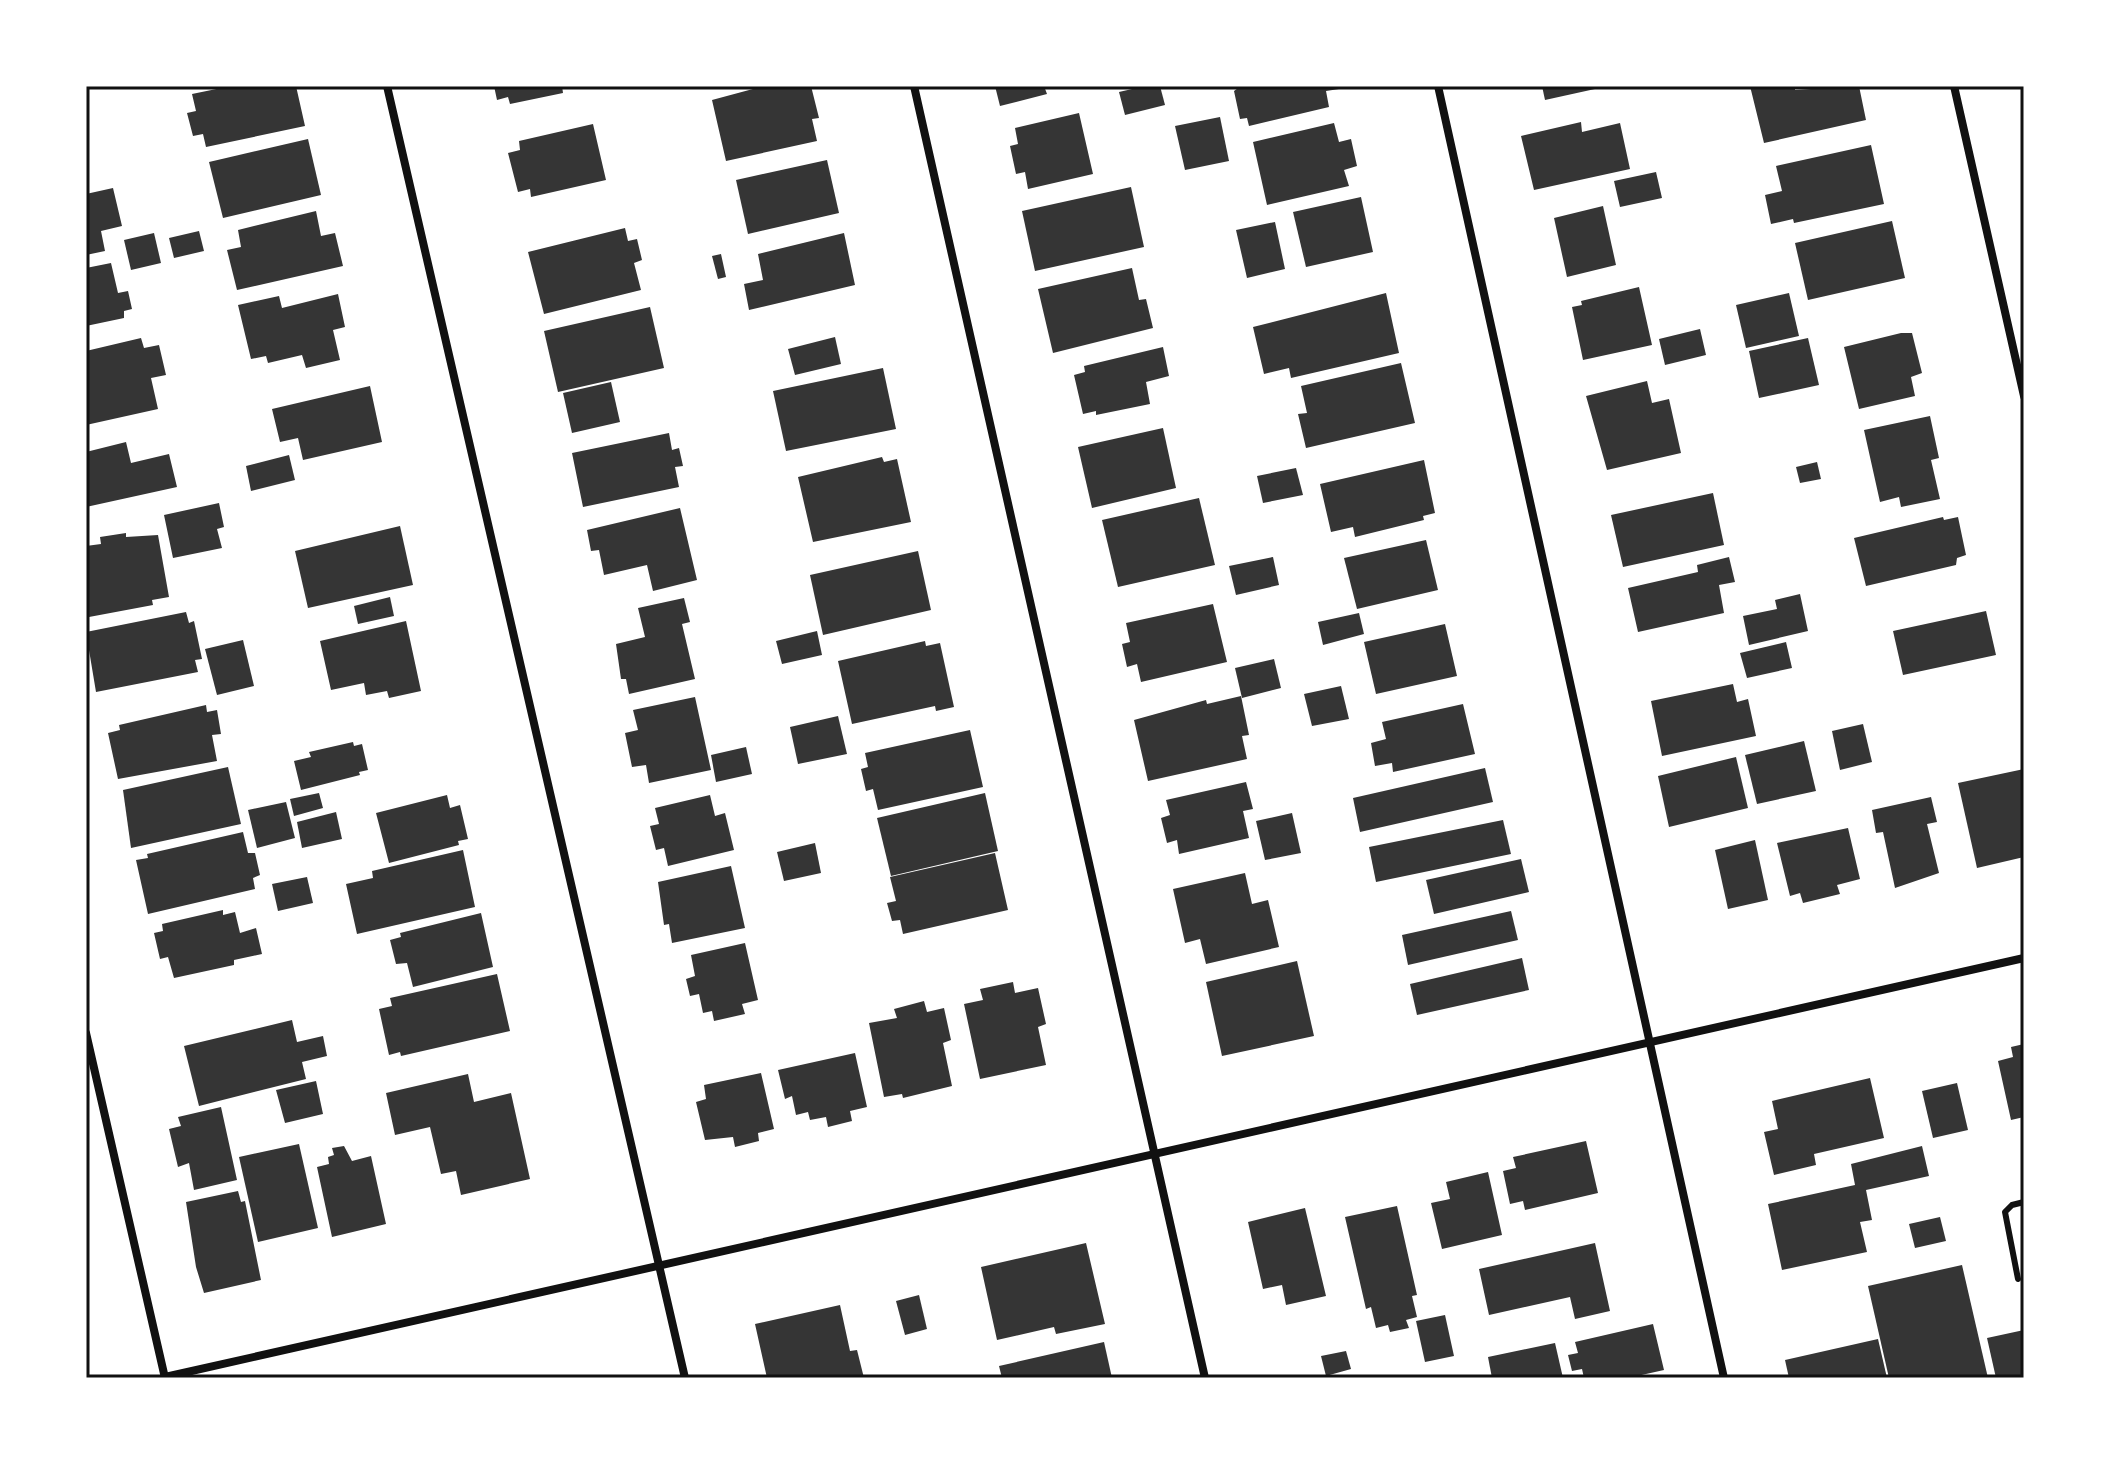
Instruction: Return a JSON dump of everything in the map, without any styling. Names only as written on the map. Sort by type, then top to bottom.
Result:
[{"type":"street","points":[[387,86],[685,1378]]},
{"type":"street","points":[[914,86],[1205,1378]]},
{"type":"street","points":[[1438,86],[1724,1378]]},
{"type":"street","points":[[1954,86],[2024,396]]},
{"type":"street","points":[[86,1033],[165,1378],[2024,958]]},
{"type":"lane","points":[[2018,1279],[2005,1212],[2012,1205],[2024,1202]]},
{"type":"building","points":[[231,86],[296,86],[305,126],[206,147],[203,134],[193,136],[187,113],[196,111],[192,94]]},
{"type":"building","points":[[494,86],[562,86],[563,93],[510,104],[508,97],[497,100]]},
{"type":"building","points":[[764,86],[811,86],[819,118],[812,119],[817,141],[726,161],[712,100]]},
{"type":"building","points":[[995,86],[1044,86],[1047,94],[1000,106]]},
{"type":"building","points":[[1160,86],[1165,105],[1125,115],[1119,92]]},
{"type":"building","points":[[1241,86],[1338,86],[1339,89],[1326,91],[1329,107],[1249,126],[1247,118],[1240,119],[1234,91]]},
{"type":"building","points":[[1542,86],[1604,86],[1604,87],[1545,100]]},
{"type":"building","points":[[1750,86],[1795,86],[1795,90],[1859,86],[1866,120],[1764,143]]},
{"type":"building","points":[[1079,113],[1093,174],[1028,189],[1025,172],[1016,174],[1010,146],[1018,144],[1015,128]]},
{"type":"building","points":[[1220,117],[1229,161],[1185,170],[1175,126]]},
{"type":"building","points":[[1581,122],[1582,132],[1620,123],[1630,169],[1534,190],[1521,136]]},
{"type":"building","points":[[1334,123],[1339,142],[1351,139],[1357,166],[1344,170],[1349,186],[1267,205],[1253,142]]},
{"type":"building","points":[[593,124],[606,180],[531,197],[530,189],[518,192],[508,153],[520,150],[519,141]]},
{"type":"building","points":[[308,139],[321,195],[223,218],[209,162]]},
{"type":"building","points":[[1871,145],[1884,204],[1794,223],[1793,219],[1771,224],[1765,195],[1782,191],[1776,166]]},
{"type":"building","points":[[827,160],[839,213],[748,234],[736,180]]},
{"type":"building","points":[[1656,172],[1662,198],[1620,207],[1614,181]]},
{"type":"building","points":[[1131,187],[1144,247],[1035,271],[1022,211]]},
{"type":"building","points":[[113,188],[122,226],[101,231],[105,251],[86,255],[86,194]]},
{"type":"building","points":[[1361,197],[1373,252],[1306,267],[1293,212]]},
{"type":"building","points":[[1603,206],[1616,265],[1567,277],[1554,218]]},
{"type":"building","points":[[316,211],[321,236],[335,233],[343,266],[237,290],[227,250],[241,247],[238,230]]},
{"type":"building","points":[[1892,221],[1905,278],[1808,300],[1795,243]]},
{"type":"building","points":[[1275,222],[1285,269],[1247,278],[1236,230]]},
{"type":"building","points":[[625,228],[628,241],[637,239],[642,260],[634,263],[641,290],[544,314],[528,252]]},
{"type":"building","points":[[199,231],[204,251],[174,258],[169,238]]},
{"type":"building","points":[[154,233],[161,263],[131,270],[124,240]]},
{"type":"building","points":[[844,233],[855,285],[749,310],[744,284],[763,280],[758,254]]},
{"type":"building","points":[[721,254],[726,277],[718,279],[712,256]]},
{"type":"building","points":[[111,263],[118,293],[128,291],[132,309],[124,311],[124,318],[86,326],[86,268]]},
{"type":"building","points":[[1132,268],[1139,300],[1146,299],[1153,328],[1053,353],[1038,289]]},
{"type":"building","points":[[1639,287],[1652,345],[1583,360],[1572,307],[1582,305],[1581,301]]},
{"type":"building","points":[[1386,293],[1399,353],[1291,378],[1289,368],[1264,374],[1253,327]]},
{"type":"building","points":[[1789,293],[1799,336],[1746,348],[1736,305]]},
{"type":"building","points":[[338,294],[345,327],[333,330],[340,360],[306,368],[302,355],[268,363],[266,356],[251,359],[238,305],[279,296],[282,308]]},
{"type":"building","points":[[650,307],[664,368],[558,392],[544,331]]},
{"type":"building","points":[[1700,329],[1706,355],[1665,365],[1659,339]]},
{"type":"building","points":[[1912,333],[1922,373],[1911,377],[1915,396],[1859,409],[1844,347]]},
{"type":"building","points":[[835,337],[841,364],[795,375],[788,349]]},
{"type":"building","points":[[141,338],[144,348],[159,345],[166,375],[151,378],[158,409],[86,425],[86,351]]},
{"type":"building","points":[[1808,338],[1819,385],[1759,398],[1749,351]]},
{"type":"building","points":[[1163,347],[1169,376],[1146,382],[1150,404],[1096,415],[1096,411],[1083,414],[1074,375],[1085,372],[1084,366]]},
{"type":"building","points":[[1401,363],[1415,423],[1306,448],[1298,414],[1307,413],[1301,386]]},
{"type":"building","points":[[883,368],[896,429],[786,451],[773,391]]},
{"type":"building","points":[[1647,381],[1652,403],[1669,399],[1681,453],[1607,470],[1586,396]]},
{"type":"building","points":[[611,382],[620,422],[572,433],[563,393]]},
{"type":"building","points":[[370,386],[382,442],[303,460],[298,438],[280,442],[272,409]]},
{"type":"building","points":[[1930,416],[1939,458],[1931,460],[1940,499],[1901,507],[1899,497],[1880,502],[1864,430]]},
{"type":"building","points":[[1163,428],[1176,488],[1092,508],[1078,447]]},
{"type":"building","points":[[669,433],[672,450],[679,448],[683,466],[675,467],[679,487],[583,507],[572,453]]},
{"type":"building","points":[[126,442],[131,463],[169,454],[177,487],[86,507],[86,452]]},
{"type":"building","points":[[289,455],[295,480],[251,491],[246,466]]},
{"type":"building","points":[[882,457],[884,462],[897,459],[911,522],[813,542],[798,477]]},
{"type":"building","points":[[1424,460],[1435,513],[1423,516],[1424,520],[1355,537],[1353,527],[1331,532],[1320,484]]},
{"type":"building","points":[[1817,462],[1821,479],[1800,483],[1796,467]]},
{"type":"building","points":[[1296,468],[1303,495],[1263,503],[1257,476]]},
{"type":"building","points":[[1713,493],[1724,545],[1623,567],[1611,515]]},
{"type":"building","points":[[1199,498],[1215,565],[1118,587],[1102,520]]},
{"type":"building","points":[[219,503],[224,527],[217,529],[222,548],[173,558],[164,515]]},
{"type":"building","points":[[680,508],[697,580],[653,591],[647,565],[604,575],[599,550],[591,551],[587,530]]},
{"type":"building","points":[[1943,517],[1944,520],[1958,517],[1966,555],[1957,558],[1956,565],[1866,586],[1854,538]]},
{"type":"building","points":[[400,526],[413,585],[308,608],[295,551]]},
{"type":"building","points":[[126,533],[126,537],[158,535],[169,597],[152,600],[153,605],[89,617],[86,546],[101,544],[100,537]]},
{"type":"building","points":[[1426,540],[1438,590],[1357,609],[1344,558]]},
{"type":"building","points":[[918,551],[931,610],[823,635],[810,575]]},
{"type":"building","points":[[1273,557],[1279,585],[1236,595],[1229,566]]},
{"type":"building","points":[[1729,557],[1735,582],[1719,585],[1724,613],[1638,632],[1628,588],[1698,572],[1697,565]]},
{"type":"building","points":[[1800,594],[1808,631],[1749,645],[1743,616],[1777,609],[1775,600]]},
{"type":"building","points":[[390,597],[394,616],[358,624],[354,606]]},
{"type":"building","points":[[684,598],[690,622],[682,624],[695,679],[629,694],[626,679],[621,679],[616,644],[645,637],[638,608]]},
{"type":"building","points":[[1213,604],[1227,662],[1141,682],[1137,664],[1127,667],[1122,644],[1130,642],[1126,623]]},
{"type":"building","points":[[1986,611],[1996,655],[1903,675],[1893,631]]},
{"type":"building","points":[[186,612],[189,623],[194,621],[202,659],[195,660],[198,672],[96,692],[86,632]]},
{"type":"building","points":[[1359,613],[1364,634],[1323,645],[1318,622]]},
{"type":"building","points":[[406,621],[421,691],[389,698],[387,691],[366,695],[364,683],[331,690],[320,641]]},
{"type":"building","points":[[1445,624],[1457,676],[1376,694],[1364,642]]},
{"type":"building","points":[[817,631],[822,655],[782,664],[776,641]]},
{"type":"building","points":[[243,640],[254,686],[217,695],[205,649]]},
{"type":"building","points":[[925,641],[926,646],[940,643],[954,707],[936,711],[935,706],[852,724],[838,661]]},
{"type":"building","points":[[1786,642],[1792,668],[1747,678],[1740,653]]},
{"type":"building","points":[[1274,659],[1281,688],[1242,698],[1235,668]]},
{"type":"building","points":[[1733,684],[1737,702],[1748,699],[1756,736],[1662,756],[1651,701]]},
{"type":"building","points":[[1341,686],[1349,719],[1312,726],[1304,694]]},
{"type":"building","points":[[1241,696],[1249,735],[1242,736],[1247,759],[1148,781],[1134,720],[1206,700],[1207,704]]},
{"type":"building","points":[[695,697],[711,770],[649,783],[646,765],[632,767],[625,733],[638,730],[633,710]]},
{"type":"building","points":[[1463,704],[1475,754],[1393,772],[1392,763],[1375,766],[1371,743],[1386,739],[1382,722]]},
{"type":"building","points":[[206,705],[207,712],[217,710],[221,734],[212,735],[217,761],[118,779],[108,733],[120,730],[119,725]]},
{"type":"building","points":[[838,716],[847,754],[798,764],[790,727]]},
{"type":"building","points":[[1863,724],[1872,762],[1840,770],[1832,731]]},
{"type":"building","points":[[970,730],[983,787],[878,810],[873,789],[866,791],[861,769],[868,767],[865,753]]},
{"type":"building","points":[[1804,741],[1816,791],[1757,804],[1745,755]]},
{"type":"building","points":[[353,742],[354,746],[362,744],[368,770],[359,772],[360,775],[301,790],[294,761],[311,757],[309,752]]},
{"type":"building","points":[[746,747],[752,774],[716,782],[711,755]]},
{"type":"building","points":[[1736,757],[1748,808],[1669,827],[1658,776]]},
{"type":"building","points":[[228,767],[241,824],[131,848],[123,790]]},
{"type":"building","points":[[1485,768],[1493,802],[1360,832],[1353,798]]},
{"type":"building","points":[[2024,769],[2024,857],[1977,868],[1958,783]]},
{"type":"building","points":[[1246,782],[1253,809],[1243,811],[1249,838],[1179,854],[1177,840],[1167,843],[1161,818],[1170,815],[1166,800]]},
{"type":"building","points":[[319,793],[323,808],[294,816],[290,799]]},
{"type":"building","points":[[985,793],[998,851],[891,876],[877,818]]},
{"type":"building","points":[[447,795],[450,808],[460,805],[468,839],[458,841],[459,845],[389,863],[376,813]]},
{"type":"building","points":[[710,795],[715,816],[725,813],[734,850],[668,866],[664,848],[656,850],[650,826],[659,824],[655,808]]},
{"type":"building","points":[[1931,797],[1937,822],[1927,824],[1939,873],[1895,888],[1883,832],[1876,833],[1872,810]]},
{"type":"building","points":[[286,802],[295,838],[257,848],[248,810]]},
{"type":"building","points":[[336,812],[342,839],[302,848],[297,822]]},
{"type":"building","points":[[1292,813],[1301,853],[1265,860],[1256,821]]},
{"type":"building","points":[[1503,820],[1511,854],[1376,882],[1369,847]]},
{"type":"building","points":[[1848,828],[1860,879],[1837,885],[1840,894],[1803,903],[1800,893],[1790,896],[1777,843]]},
{"type":"building","points":[[243,832],[248,853],[255,853],[260,875],[253,878],[255,889],[148,914],[136,860],[148,858],[147,854]]},
{"type":"building","points":[[1755,840],[1768,900],[1728,909],[1715,850]]},
{"type":"building","points":[[815,843],[821,873],[784,881],[777,852]]},
{"type":"building","points":[[463,850],[475,907],[357,934],[346,884],[373,878],[372,871]]},
{"type":"building","points":[[995,853],[1008,910],[903,934],[900,920],[892,921],[887,903],[896,901],[890,877]]},
{"type":"building","points":[[1521,859],[1529,892],[1434,914],[1426,880]]},
{"type":"building","points":[[731,866],[745,928],[672,943],[669,924],[664,925],[658,882]]},
{"type":"building","points":[[1245,873],[1252,904],[1268,900],[1279,947],[1206,964],[1200,939],[1185,943],[1173,889]]},
{"type":"building","points":[[307,877],[313,903],[278,911],[272,884]]},
{"type":"building","points":[[223,910],[223,915],[235,912],[240,933],[256,928],[262,954],[234,960],[234,965],[174,978],[168,957],[160,959],[154,933],[163,931],[162,924]]},
{"type":"building","points":[[1511,911],[1518,940],[1408,965],[1402,935]]},
{"type":"building","points":[[481,913],[493,967],[413,987],[407,963],[396,964],[390,940],[401,937],[400,933]]},
{"type":"building","points":[[745,943],[758,1000],[742,1004],[745,1014],[714,1021],[712,1011],[703,1013],[699,994],[690,996],[686,979],[695,976],[691,955]]},
{"type":"building","points":[[1522,958],[1529,990],[1417,1015],[1410,984]]},
{"type":"building","points":[[1297,961],[1314,1036],[1222,1056],[1206,982]]},
{"type":"building","points":[[497,974],[510,1031],[401,1056],[400,1052],[389,1055],[379,1009],[392,1006],[390,998]]},
{"type":"building","points":[[1013,982],[1015,993],[1038,988],[1046,1024],[1038,1027],[1046,1065],[980,1079],[964,1004],[983,1000],[980,989]]},
{"type":"building","points":[[924,1001],[927,1012],[944,1008],[951,1040],[943,1043],[952,1086],[903,1098],[902,1094],[884,1097],[869,1023],[897,1018],[894,1009]]},
{"type":"building","points":[[292,1020],[297,1042],[323,1036],[327,1056],[302,1062],[306,1079],[199,1106],[184,1046]]},
{"type":"building","points":[[2024,1044],[2024,1117],[2011,1120],[1998,1061],[2013,1057],[2011,1047]]},
{"type":"building","points":[[855,1053],[867,1107],[850,1111],[852,1121],[828,1127],[826,1117],[810,1120],[808,1112],[796,1115],[792,1096],[785,1099],[778,1070]]},
{"type":"building","points":[[761,1073],[774,1129],[758,1133],[759,1141],[735,1147],[733,1137],[705,1140],[696,1102],[706,1099],[704,1085]]},
{"type":"building","points":[[468,1074],[474,1102],[511,1093],[530,1179],[461,1195],[456,1171],[441,1174],[430,1127],[395,1135],[386,1093]]},
{"type":"building","points":[[1870,1078],[1884,1138],[1814,1154],[1816,1165],[1774,1175],[1764,1132],[1778,1129],[1772,1101]]},
{"type":"building","points":[[316,1081],[323,1114],[285,1123],[276,1090]]},
{"type":"building","points":[[1957,1083],[1968,1130],[1933,1138],[1922,1091]]},
{"type":"building","points":[[221,1107],[237,1180],[194,1190],[189,1163],[178,1167],[169,1129],[181,1126],[178,1117]]},
{"type":"building","points":[[1586,1141],[1598,1193],[1525,1210],[1523,1201],[1510,1204],[1503,1171],[1516,1168],[1513,1157]]},
{"type":"building","points":[[299,1144],[318,1228],[258,1242],[239,1157]]},
{"type":"building","points":[[344,1146],[352,1161],[371,1156],[386,1224],[332,1237],[317,1167],[329,1164],[328,1157],[334,1155],[332,1148]]},
{"type":"building","points":[[1922,1146],[1929,1176],[1866,1190],[1872,1220],[1860,1222],[1867,1252],[1782,1270],[1768,1204],[1855,1185],[1851,1164]]},
{"type":"building","points":[[1488,1172],[1502,1235],[1442,1249],[1431,1203],[1450,1199],[1446,1182]]},
{"type":"building","points":[[238,1191],[241,1202],[245,1201],[261,1280],[204,1293],[196,1267],[186,1202]]},
{"type":"building","points":[[1397,1206],[1417,1295],[1412,1296],[1417,1317],[1406,1320],[1409,1328],[1390,1332],[1388,1325],[1376,1328],[1371,1307],[1366,1309],[1345,1217]]},
{"type":"building","points":[[1305,1208],[1326,1296],[1286,1305],[1282,1285],[1263,1289],[1248,1222]]},
{"type":"building","points":[[1940,1217],[1946,1241],[1915,1248],[1909,1224]]},
{"type":"building","points":[[1086,1243],[1105,1324],[1056,1334],[1054,1327],[997,1340],[981,1267]]},
{"type":"building","points":[[1595,1243],[1610,1311],[1575,1319],[1570,1297],[1489,1315],[1479,1269]]},
{"type":"building","points":[[1962,1265],[1988,1378],[1889,1378],[1868,1286]]},
{"type":"building","points":[[919,1295],[927,1329],[905,1335],[896,1301]]},
{"type":"building","points":[[840,1305],[850,1351],[857,1350],[864,1378],[767,1378],[755,1324]]},
{"type":"building","points":[[1445,1315],[1454,1356],[1425,1362],[1416,1321]]},
{"type":"building","points":[[1653,1324],[1664,1370],[1628,1378],[1584,1378],[1582,1369],[1572,1371],[1568,1355],[1578,1353],[1575,1342]]},
{"type":"building","points":[[2024,1330],[2024,1378],[1996,1378],[1987,1338]]},
{"type":"building","points":[[1878,1339],[1887,1378],[1789,1378],[1785,1360]]},
{"type":"building","points":[[1104,1342],[1112,1378],[1002,1378],[999,1366]]},
{"type":"building","points":[[1555,1343],[1563,1378],[1492,1378],[1488,1357]]},
{"type":"building","points":[[1346,1351],[1351,1369],[1326,1376],[1321,1356]]}]
